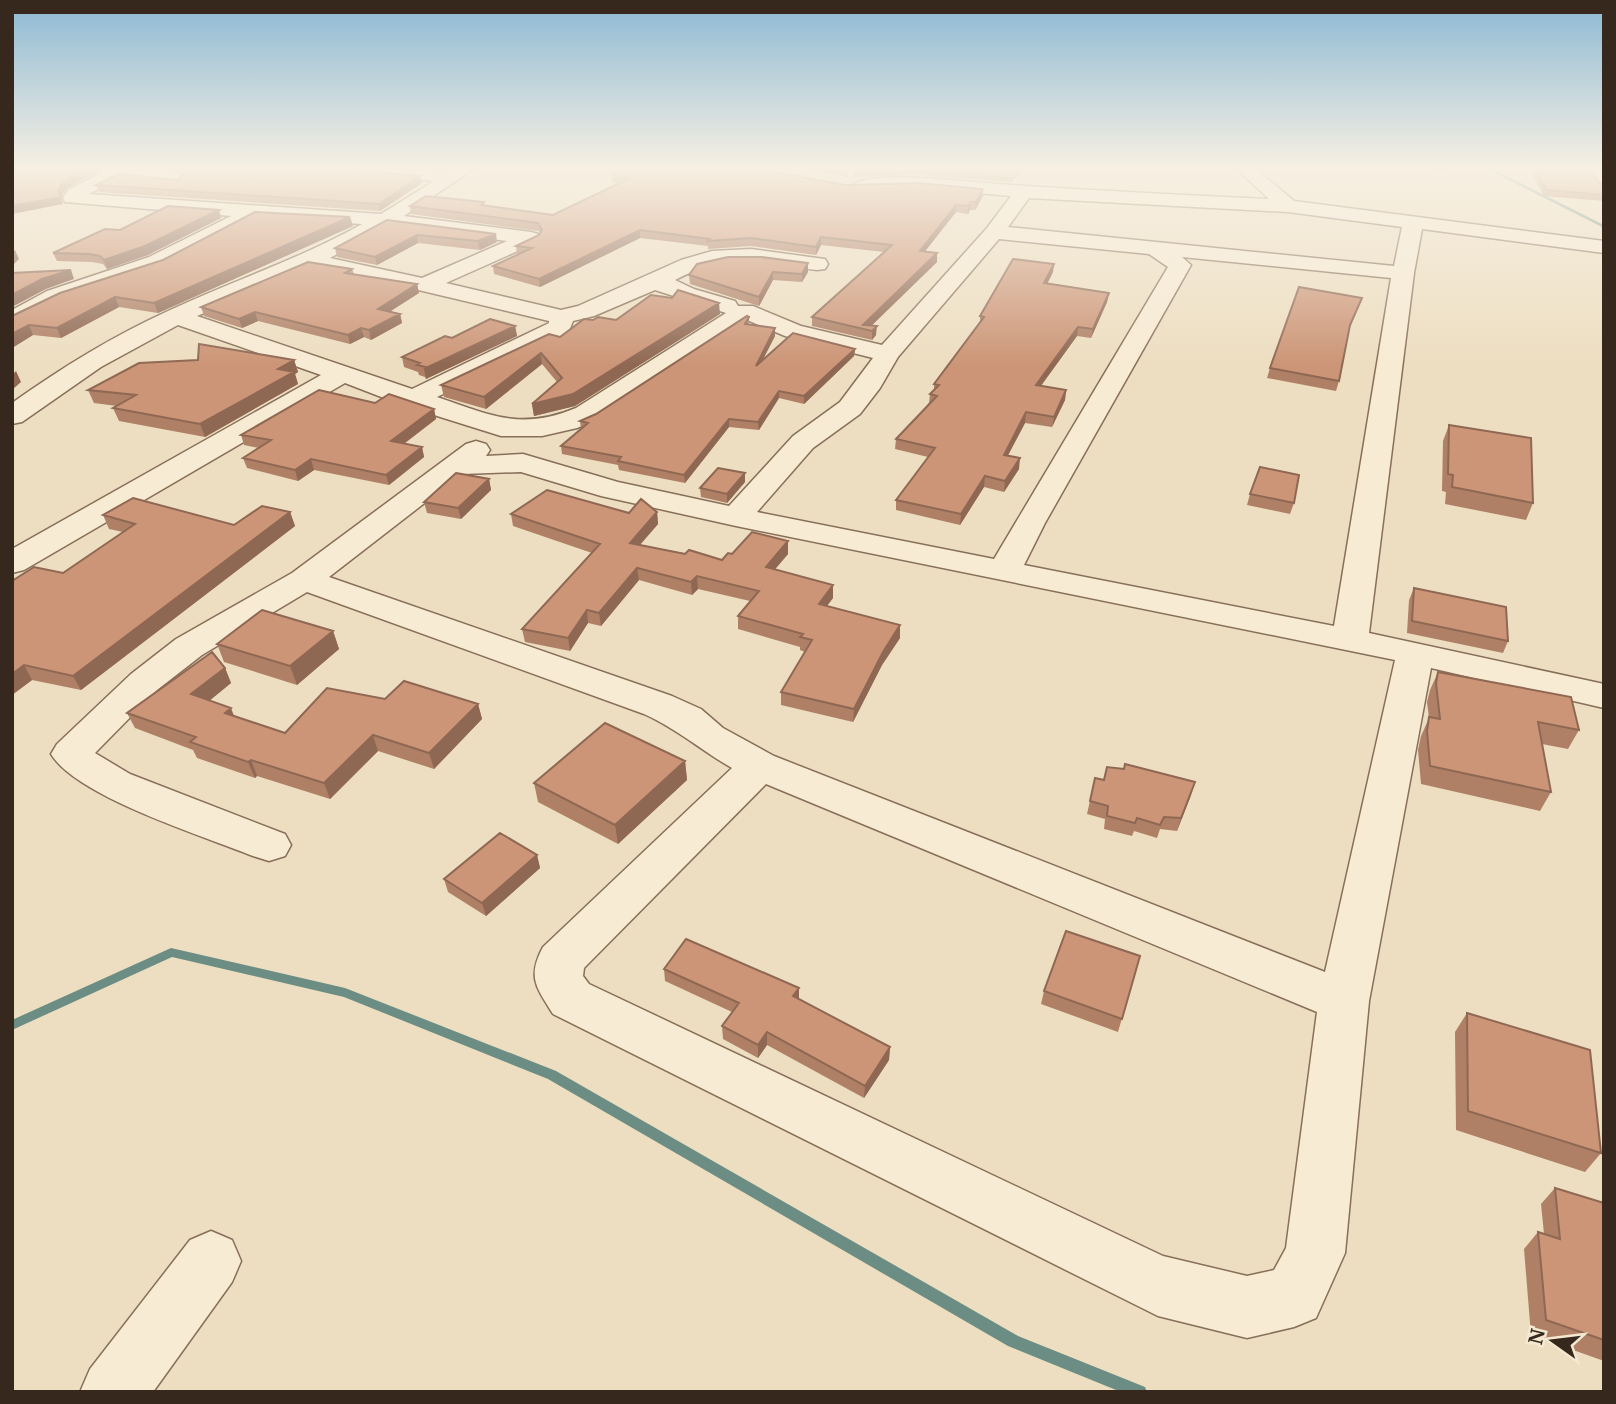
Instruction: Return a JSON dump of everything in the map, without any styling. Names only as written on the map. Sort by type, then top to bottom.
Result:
[{"type":"street","points":[[12,319],[55,296],[157,262],[212,234]]},
{"type":"street","points":[[12,416],[80,369],[176,316],[307,261],[359,234]]},
{"type":"street","points":[[424,285],[531,238],[495,234]]},
{"type":"street","points":[[736,517],[803,442],[849,408],[867,388],[888,354],[993,234]]},
{"type":"street","points":[[1010,234],[1403,273]]},
{"type":"street","points":[[1350,641],[1411,234]]},
{"type":"street","points":[[1497,234],[1604,247]]},
{"type":"street","points":[[1154,247],[1180,265]]},
{"type":"street","points":[[1005,570],[1029,523],[1180,265],[1211,253]]},
{"type":"street","points":[[307,261],[561,317],[586,311],[652,284],[687,265],[711,257],[732,255],[817,264]]},
{"type":"street","points":[[68,270],[121,275]]},
{"type":"street","points":[[652,284],[666,284],[686,294],[745,311],[793,331],[888,354]]},
{"type":"street","points":[[176,316],[411,398],[498,432],[542,428],[586,414],[745,311]]},
{"type":"street","points":[[411,398],[553,332],[561,326],[561,317]]},
{"type":"street","points":[[12,563],[341,374]]},
{"type":"street","points":[[498,432],[523,463]]},
{"type":"street","points":[[268,845],[115,784],[85,767],[71,754],[144,682],[189,647],[304,580],[498,432]]},
{"type":"street","points":[[456,466],[523,463],[612,490],[736,517],[1415,653],[1604,696]]},
{"type":"street","points":[[304,580],[658,705],[687,718],[709,737],[761,766],[1344,1001]]},
{"type":"street","points":[[761,766],[560,961],[558,980],[571,999],[1158,1285],[1247,1307],[1294,1296],[1315,1253],[1344,1001],[1415,653]]},
{"type":"street","points":[[113,1392],[211,1261]]},
{"type":"building","points":[[95,234],[171,234],[145,246],[104,260],[100,256],[89,254],[53,253]]},
{"type":"building","points":[[214,234],[312,234],[154,303],[115,297],[57,328],[29,325],[12,334],[12,316],[60,293],[163,260]]},
{"type":"building","points":[[362,234],[496,234],[478,241],[417,235],[375,257],[335,248]]},
{"type":"building","points":[[633,234],[539,279],[493,266],[532,248],[516,246],[539,235]]},
{"type":"building","points":[[667,234],[934,234],[920,251],[937,253],[863,325],[877,326],[872,331],[812,317],[892,245],[821,237],[816,247],[751,238],[708,241],[710,239]]},
{"type":"building","points":[[728,257],[761,257],[808,263],[802,274],[773,272],[759,297],[689,275],[697,264]]},
{"type":"building","points":[[1013,259],[1054,264],[1044,283],[1109,293],[1093,329],[1078,327],[1036,385],[1066,390],[1054,417],[1026,412],[1004,455],[1020,458],[1005,481],[985,476],[961,514],[896,500],[935,448],[896,439],[937,396],[930,394],[939,385],[934,384],[984,317],[980,316]]},
{"type":"building","points":[[308,262],[352,269],[345,273],[417,284],[378,309],[400,314],[369,330],[361,328],[348,335],[255,312],[239,319],[201,307]]},
{"type":"building","points":[[71,270],[42,279],[12,295],[12,273]]},
{"type":"building","points":[[1299,287],[1362,298],[1350,325],[1339,381],[1270,368]]},
{"type":"building","points":[[678,290],[719,303],[573,394],[532,404],[562,378],[541,353],[484,397],[441,385],[549,334],[560,337],[584,319],[593,320],[598,317],[616,320],[651,295],[672,298]]},
{"type":"building","points":[[749,317],[745,324],[775,328],[756,366],[793,333],[855,349],[804,396],[779,391],[758,422],[729,419],[684,475],[618,461],[621,457],[561,446],[588,423],[580,421],[596,414]]},
{"type":"building","points":[[490,319],[515,326],[424,369],[426,367],[417,365],[420,363],[402,357],[445,336],[452,338]]},
{"type":"building","points":[[199,344],[294,360],[278,369],[294,372],[200,424],[113,408],[136,395],[88,390],[139,363],[198,360]]},
{"type":"building","points":[[319,390],[375,403],[389,394],[434,409],[391,441],[422,447],[386,475],[311,459],[295,470],[243,458],[271,440],[241,435]]},
{"type":"building","points":[[1449,425],[1531,438],[1533,503],[1452,487],[1453,475],[1448,474]]},
{"type":"building","points":[[1260,467],[1299,475],[1294,503],[1250,494]]},
{"type":"building","points":[[718,468],[745,473],[727,494],[700,488]]},
{"type":"building","points":[[456,473],[489,479],[458,508],[424,502]]},
{"type":"building","points":[[547,490],[629,513],[641,499],[657,512],[630,543],[685,554],[689,550],[722,560],[728,553],[732,554],[752,532],[788,541],[766,567],[833,585],[819,604],[900,625],[854,709],[781,692],[812,640],[800,637],[803,634],[738,616],[759,591],[697,576],[691,582],[637,568],[599,613],[587,610],[568,638],[522,629],[600,544],[511,514]]},
{"type":"building","points":[[133,498],[234,525],[262,506],[290,512],[73,676],[24,665],[12,674],[12,581],[34,567],[63,573],[135,524],[103,515]]},
{"type":"building","points":[[1414,588],[1506,607],[1508,641],[1412,621]]},
{"type":"building","points":[[262,610],[333,631],[290,666],[217,644]]},
{"type":"building","points":[[212,652],[225,668],[191,694],[231,708],[225,713],[285,733],[327,688],[385,699],[404,681],[478,704],[429,753],[373,735],[324,783],[251,760],[248,762],[190,742],[196,737],[127,713]]},
{"type":"building","points":[[1438,672],[1571,697],[1579,730],[1538,722],[1551,792],[1430,766],[1427,731],[1429,717],[1440,719],[1436,683]]},
{"type":"building","points":[[605,723],[685,761],[615,825],[534,783]]},
{"type":"building","points":[[1125,764],[1195,782],[1181,818],[1164,817],[1160,825],[1137,818],[1135,823],[1107,816],[1108,806],[1090,801],[1095,778],[1104,780],[1107,767],[1124,769]]},
{"type":"building","points":[[500,833],[537,855],[482,903],[444,879]]},
{"type":"building","points":[[1066,931],[1140,956],[1122,1019],[1044,991]]},
{"type":"building","points":[[686,939],[799,988],[793,996],[890,1047],[865,1086],[767,1032],[758,1045],[722,1026],[739,1003],[664,969]]},
{"type":"building","points":[[1467,1013],[1590,1050],[1601,1153],[1468,1111]]},
{"type":"building","points":[[1555,1188],[1604,1203],[1604,1340],[1546,1320],[1538,1232],[1560,1239]]},
{"type":"waterway","points":[[12,1025],[171,952],[345,993],[552,1075],[1013,1341],[1140,1392]]}]
